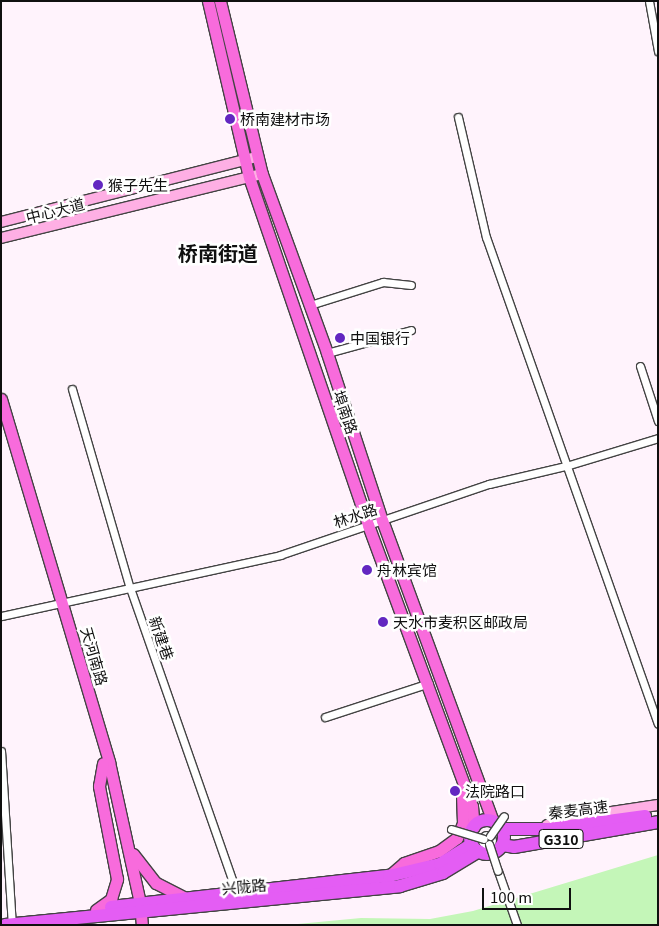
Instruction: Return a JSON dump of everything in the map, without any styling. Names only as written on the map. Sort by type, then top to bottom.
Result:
[{"type":"highway","name":"秦麦高速","points":[[483,843],[489,854],[502,845],[514,847],[658,814]]},
{"type":"highway","points":[[483,843],[474,827],[483,821],[500,822],[502,845]]},
{"type":"highway","name":"秦麦高速","points":[[500,822],[529,831],[658,822]]},
{"type":"highway","name":"兴陇路","points":[[8,921],[96,910],[137,914],[186,898],[237,894],[389,876],[440,864],[483,843]]},
{"type":"highway","name":"兴陇路","points":[[8,921],[137,914],[400,886],[442,873],[483,843]]},
{"type":"main road","name":"埠南路","points":[[208,1],[249,177],[368,525],[429,683],[468,795],[474,827]]},
{"type":"main road","name":"埠南路","points":[[220,1],[256,157],[327,353],[382,520],[481,789],[500,822]]},
{"type":"main road","name":"中心大道","points":[[1,222],[256,157]]},
{"type":"main road","name":"中心大道","points":[[1,238],[262,174]]},
{"type":"main road","name":"天河南路","points":[[1,399],[61,603],[129,847],[137,914]]},
{"type":"main road","name":"天河南路","points":[[1,422],[61,603],[103,763],[137,914]]},
{"type":"main road","points":[[389,876],[404,863],[439,851],[457,838],[464,807],[453,752]]},
{"type":"main road","points":[[96,910],[111,899],[117,879],[99,786],[103,763]]},
{"type":"main road","points":[[468,795],[476,795],[481,789]]},
{"type":"main road","points":[[529,831],[565,819],[658,805]]},
{"type":"main road","points":[[129,847],[150,878],[167,891],[186,898]]},
{"type":"street","points":[[649,1],[658,51]]},
{"type":"street","points":[[458,117],[486,237],[658,724]]},
{"type":"street","points":[[310,305],[383,282],[411,285]]},
{"type":"street","points":[[327,353],[412,330]]},
{"type":"street","points":[[640,366],[658,421]]},
{"type":"street","name":"新建巷","points":[[72,389],[130,588],[237,894]]},
{"type":"street","name":"林水路","points":[[1,616],[280,555],[489,484],[566,466],[658,438]]},
{"type":"street","points":[[325,717],[429,683]]},
{"type":"street","points":[[1,751],[8,921]]},
{"type":"street","points":[[483,843],[500,822]]},
{"type":"street","points":[[451,829],[483,843],[498,871],[517,925]]},
{"type":"shaded area","points":[[658,855],[658,925],[287,925],[361,918],[430,919],[473,911]]},
{"type":"place","name":"桥南建材市场","points":[[230,119]]},
{"type":"place","name":"猴子先生","points":[[98,185]]},
{"type":"place","name":"中国银行","points":[[340,338]]},
{"type":"place","name":"舟林宾馆","points":[[367,570]]},
{"type":"place","name":"天水市麦积区邮政局","points":[[383,622]]},
{"type":"place","name":"法院路口","points":[[455,791]]},
{"type":"district","name":"桥南街道","points":[[218,252]]}]
